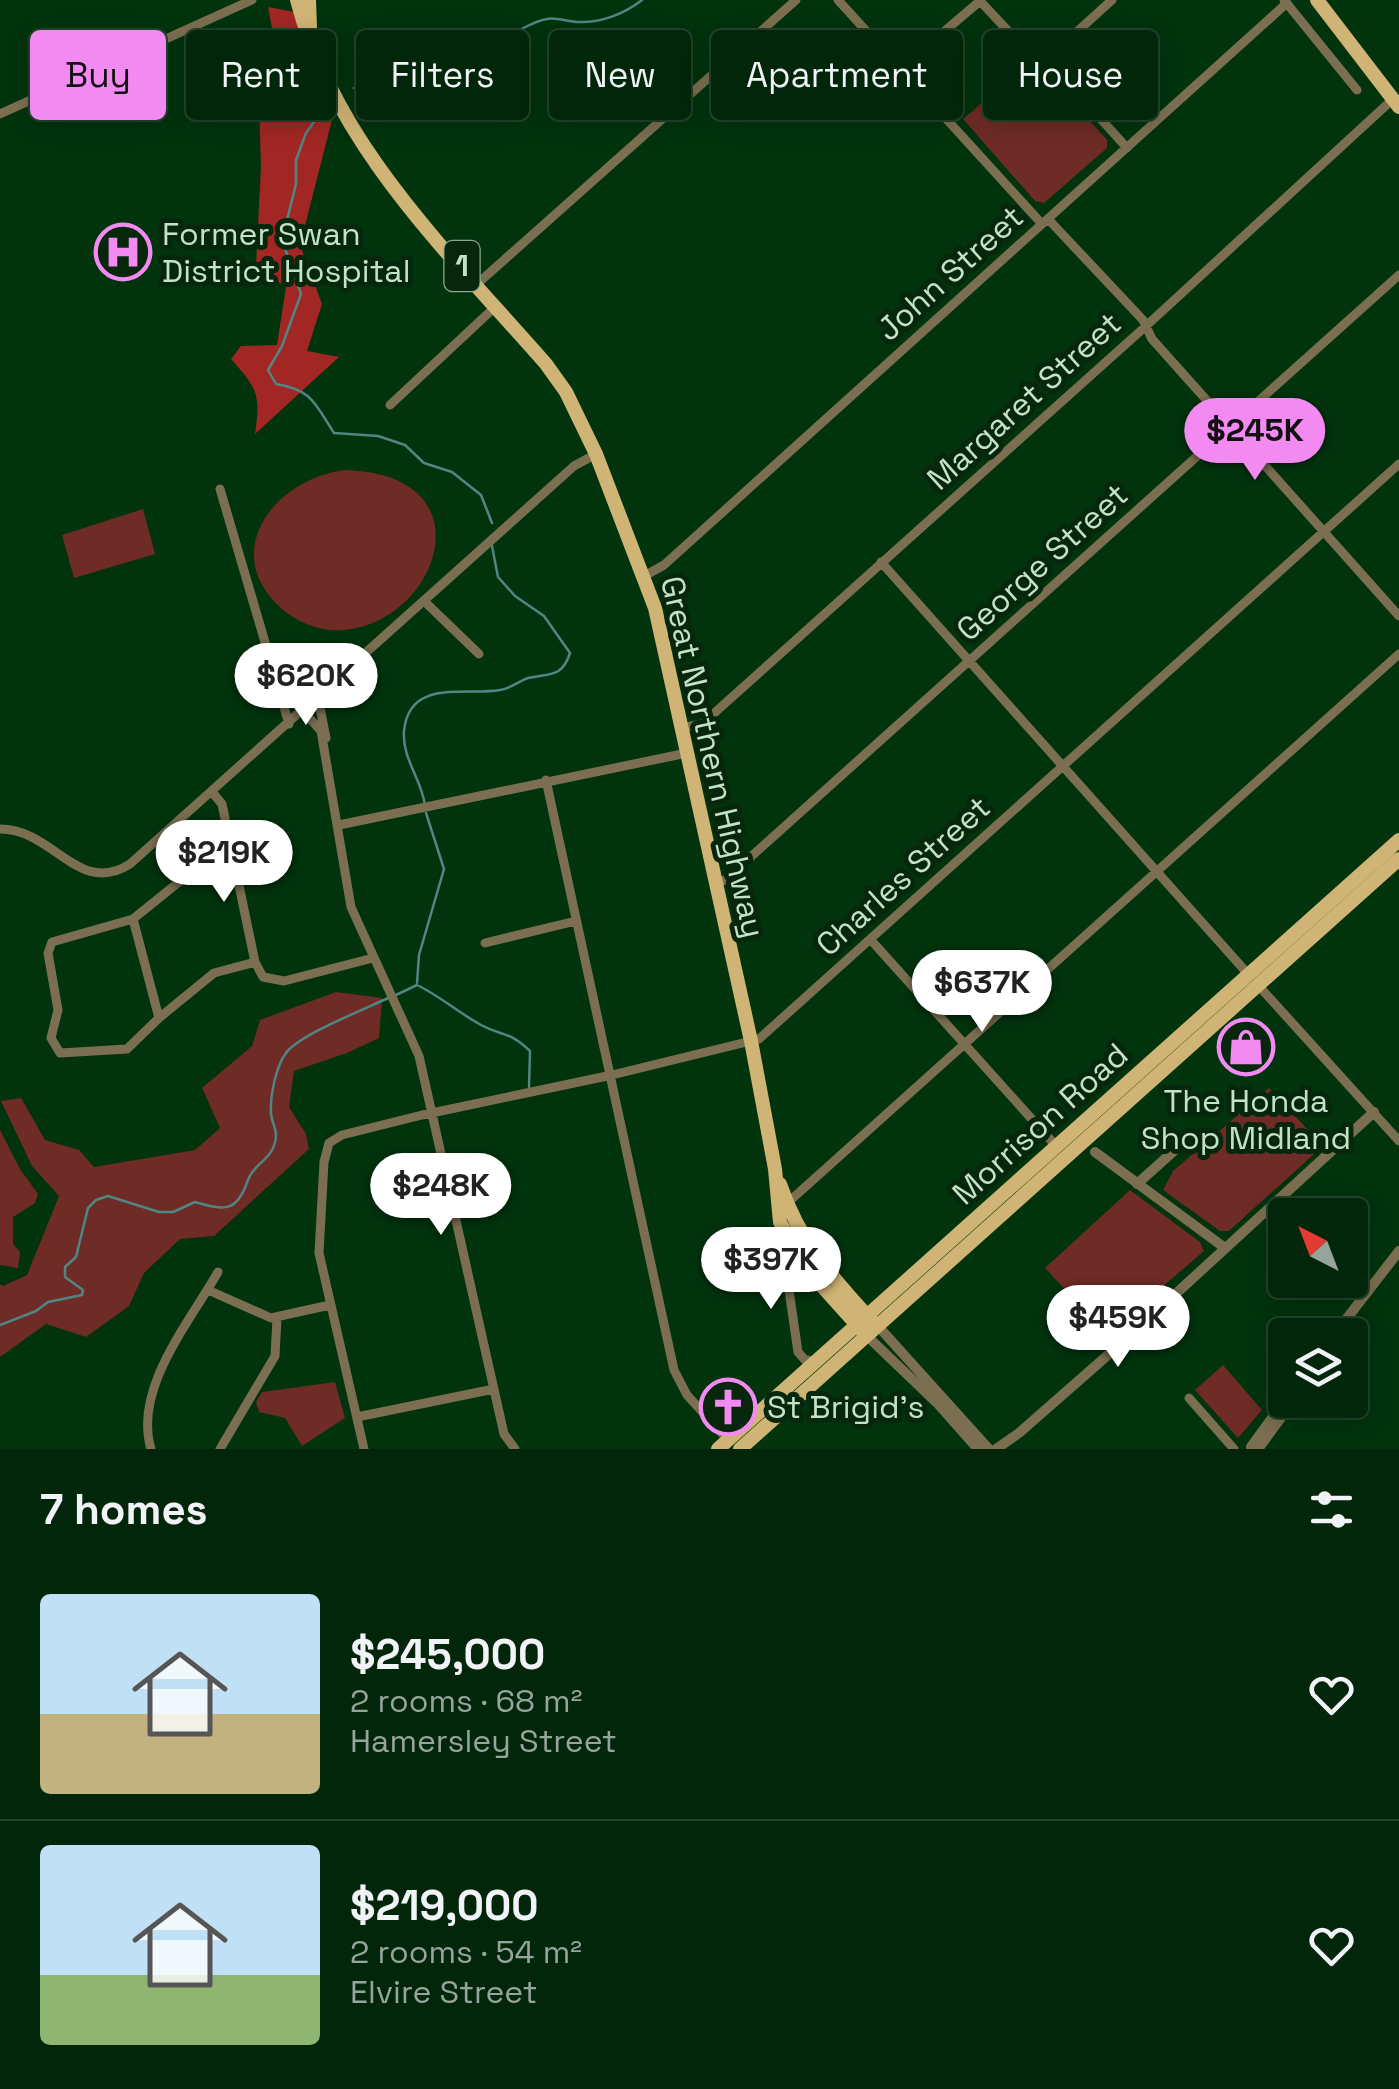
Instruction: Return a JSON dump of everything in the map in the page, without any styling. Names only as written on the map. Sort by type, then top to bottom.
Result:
[{"type":"main road","name":"Great Northern Highway","points":[[297,0],[308,30]]},
{"type":"main road","name":"Great Northern Highway","points":[[309,0],[309,30]]},
{"type":"main road","points":[[1317,0],[1396,103]]},
{"type":"main road","name":"Great Northern Highway","points":[[336,102],[386,180],[566,392],[596,454],[655,608],[752,1041],[782,1207],[802,1252],[867,1325]]},
{"type":"main road","name":"Morrison Road","points":[[1061,1151],[1226,994],[1253,979],[1272,953],[1399,840]]},
{"type":"main road","name":"Morrison Road","points":[[729,1446],[1253,979],[1399,859]]},
{"type":"main road","name":"Morrison Road","points":[[729,1446],[817,1362],[867,1325]]},
{"type":"street","points":[[0,114],[252,0]]},
{"type":"street","points":[[477,284],[796,0]]},
{"type":"street","points":[[838,0],[865,30]]},
{"type":"street","points":[[1078,30],[1112,0]]},
{"type":"street","points":[[947,30],[980,2],[1007,30]]},
{"type":"street","points":[[1286,2],[1357,90]]},
{"type":"street","name":"John Street","points":[[644,576],[664,565],[1286,2]]},
{"type":"street","name":"Margaret Street","points":[[681,728],[702,724],[1396,103]]},
{"type":"street","points":[[948,120],[1146,326],[1152,339],[1399,616]]},
{"type":"street","points":[[1102,120],[1128,148]]},
{"type":"street","name":"George Street","points":[[716,883],[725,880],[1399,275]]},
{"type":"street","points":[[390,405],[496,306]]},
{"type":"street","points":[[0,829],[36,837],[78,868],[105,876],[130,864],[574,466],[596,454]]},
{"type":"street","name":"Charles Street","points":[[330,1305],[320,1254],[323,1178],[329,1143],[342,1135],[434,1112],[759,1039],[1399,464]]},
{"type":"street","points":[[220,489],[289,724]]},
{"type":"street","points":[[882,562],[967,662],[1399,1141]]},
{"type":"street","points":[[424,601],[479,654]]},
{"type":"street","points":[[782,1207],[1399,654]]},
{"type":"street","points":[[318,698],[326,725],[326,756]]},
{"type":"street","points":[[304,712],[320,731],[351,907],[419,1056],[504,1434],[514,1449]]},
{"type":"street","points":[[339,824],[687,753]]},
{"type":"street","points":[[546,780],[674,1370],[686,1395],[729,1446]]},
{"type":"street","points":[[212,792],[222,804],[258,971],[268,980],[303,977],[373,958]]},
{"type":"street","points":[[234,856],[200,864],[134,919],[52,942],[48,953],[58,1010],[50,1038],[60,1054],[127,1049],[214,973],[256,962]]},
{"type":"street","points":[[134,919],[159,1018]]},
{"type":"street","points":[[484,944],[576,921]]},
{"type":"street","points":[[870,939],[1061,1151]]},
{"type":"street","points":[[867,1325],[987,1449],[996,1449],[1019,1433],[1374,1112]]},
{"type":"street","points":[[1138,1184],[1176,1149]]},
{"type":"street","points":[[1094,1152],[1225,1248]]},
{"type":"street","points":[[1347,1318],[1399,1251]]},
{"type":"street","points":[[802,1252],[785,1276],[798,1352],[805,1360],[817,1362]]},
{"type":"street","points":[[1355,1318],[1399,1259]]},
{"type":"street","points":[[151,1449],[146,1424],[151,1392],[218,1272]]},
{"type":"street","points":[[208,1290],[276,1318],[330,1305],[364,1449]]},
{"type":"street","points":[[220,1449],[276,1356],[276,1318]]},
{"type":"street","points":[[867,1325],[978,1449]]},
{"type":"street","points":[[357,1417],[494,1389]]},
{"type":"street","points":[[1189,1398],[1248,1449]]},
{"type":"street","points":[[1248,1449],[1271,1418]]},
{"type":"street","points":[[1248,1449],[1277,1418]]},
{"type":"street","points":[[1009,1449],[1019,1433]]},
{"type":"shaded area","points":[[268,7],[295,12],[302,30],[272,30]]},
{"type":"shaded area","points":[[983,102],[983,120],[1089,120],[1107,140],[1107,148],[1044,203],[1035,201],[963,119]]},
{"type":"shaded area","points":[[259,120],[332,120],[300,245],[322,304],[307,351],[339,357],[255,434],[255,392],[231,359],[241,346],[277,345],[286,287],[256,267]]},
{"type":"shaded area","points":[[345,470],[393,478],[422,498],[435,524],[433,554],[420,584],[397,609],[366,625],[330,630],[292,617],[263,587],[255,564],[255,542],[263,521],[278,502],[320,476]]},
{"type":"shaded area","points":[[143,509],[155,554],[74,578],[62,535]]},
{"type":"shaded area","points":[[336,992],[382,998],[379,1038],[294,1071],[289,1107],[306,1134],[309,1149],[214,1236],[180,1239],[144,1273],[129,1306],[86,1337],[46,1324],[0,1357],[0,1284],[27,1275],[59,1196],[32,1166],[1,1101],[21,1098],[45,1140],[79,1150],[94,1167],[195,1150],[220,1128],[202,1088],[252,1046],[260,1020]]},
{"type":"shaded area","points":[[1269,1088],[1323,1146],[1229,1231],[1220,1231],[1163,1190],[1173,1171]]},
{"type":"shaded area","points":[[0,1130],[38,1194],[35,1203],[13,1217],[13,1244],[20,1252],[18,1268],[0,1265]]},
{"type":"shaded area","points":[[1130,1190],[1200,1242],[1204,1251],[1111,1331],[1103,1331],[1045,1268]]},
{"type":"shaded area","points":[[1223,1365],[1262,1410],[1238,1438],[1195,1390]]},
{"type":"shaded area","points":[[335,1382],[345,1418],[302,1446],[285,1418],[259,1412],[256,1402],[262,1392]]},
{"type":"waterway","points":[[354,88],[372,91],[385,99],[406,86],[421,55],[443,41],[510,34],[547,19],[595,21],[642,0]]},
{"type":"waterway","points":[[315,120],[296,160],[296,184],[282,240],[301,294],[282,346],[268,370],[276,384],[306,394],[334,433],[378,436],[405,445],[424,463],[452,472],[481,495],[492,523]]},
{"type":"waterway","points":[[425,805],[404,741],[408,714],[416,703],[441,693],[504,689],[528,678],[554,673],[563,667],[570,653],[544,616],[515,596],[498,577],[492,546]]},
{"type":"waterway","points":[[417,983],[419,955],[444,869],[426,813]]},
{"type":"waterway","points":[[396,995],[417,985]]},
{"type":"waterway","points":[[419,986],[530,1051],[529,1087]]},
{"type":"waterway","points":[[0,1325],[48,1302],[82,1295],[83,1290],[65,1277],[65,1267],[76,1257],[88,1208],[96,1200],[108,1196],[159,1212],[173,1212],[195,1202],[215,1207],[235,1203],[275,1143],[272,1098],[286,1053],[318,1031],[388,998]]},
{"type":"place","name":"Former Swan District Hospital","points":[[123,252]]},
{"type":"place","name":"The Honda Shop Midland","points":[[1246,1047]]},
{"type":"place","name":"St Brigid's","points":[[728,1407]]}]
